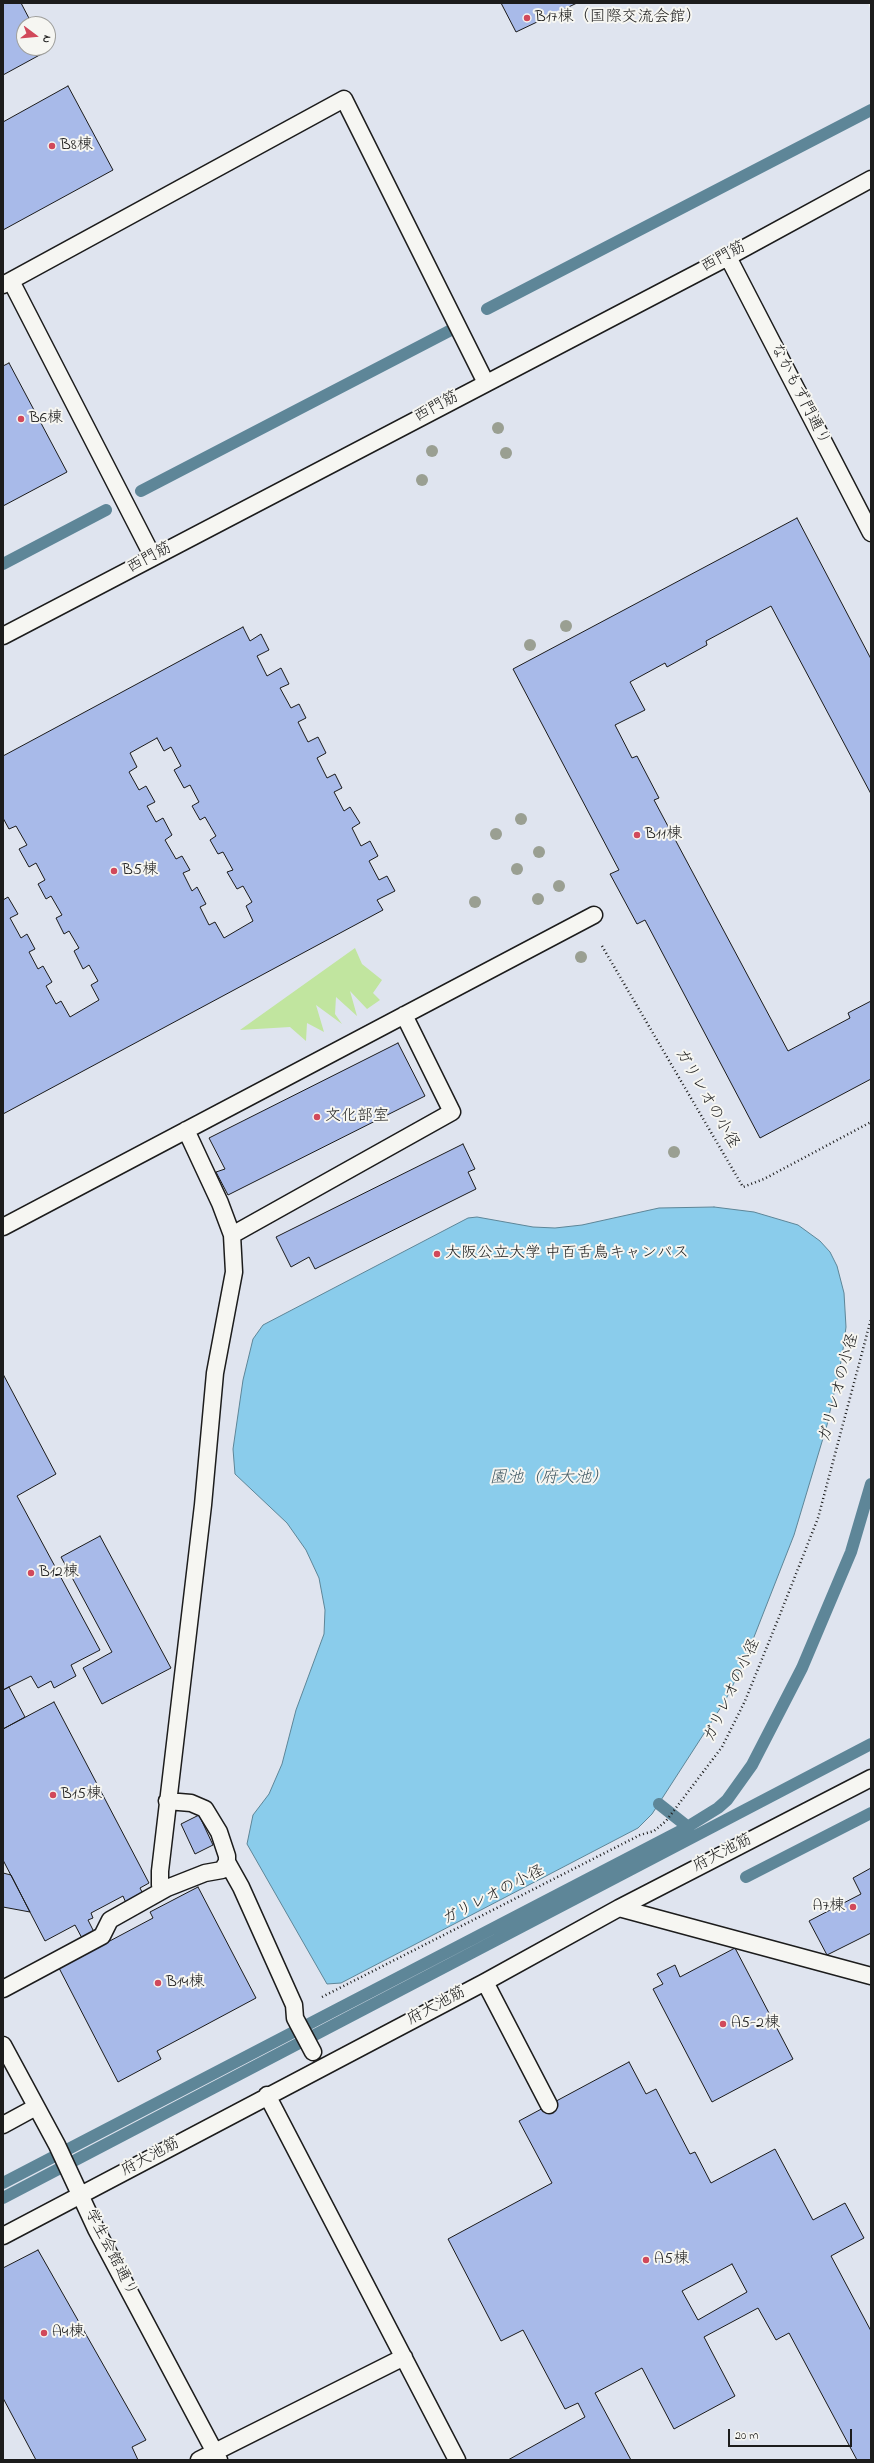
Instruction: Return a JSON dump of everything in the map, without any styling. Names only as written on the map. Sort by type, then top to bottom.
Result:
[{"type":"lane","points":[[153,557],[7,283],[344,99],[486,383]]},
{"type":"lane","name":"西門筋","points":[[3,636],[728,257],[871,179]]},
{"type":"lane","name":"なかもず門通り","points":[[728,257],[871,533]]},
{"type":"lane","points":[[3,1227],[591,917]]},
{"type":"lane","points":[[232,1235],[452,1112],[404,1015]]},
{"type":"lane","points":[[167,1888],[160,1885],[159,1880],[167,1801],[203,1505],[214,1373],[234,1272],[232,1235],[220,1203],[186,1130]]},
{"type":"lane","name":"府大池筋","points":[[3,2236],[268,2095],[315,2056],[485,1982],[619,1908],[871,1778]]},
{"type":"lane","points":[[3,1989],[102,1936],[110,1920],[167,1888],[205,1873],[222,1870],[227,1856],[219,1832],[205,1809],[191,1803],[167,1801]]},
{"type":"lane","points":[[226,1862],[241,1887],[294,2005],[294,2014],[315,2056]]},
{"type":"lane","points":[[619,1908],[871,1976]]},
{"type":"lane","points":[[485,1982],[549,2105]]},
{"type":"lane","name":"学生会館通り","points":[[3,2045],[75,2180],[96,2229],[217,2456]]},
{"type":"lane","points":[[268,2095],[457,2460]]},
{"type":"lane","points":[[3,2125],[36,2107]]},
{"type":"lane","points":[[199,2460],[217,2456],[404,2357]]},
{"type":"path","name":"ガリレオの小径","points":[[591,917],[743,1188],[871,1122]]},
{"type":"path","name":"ガリレオの小径","points":[[294,2014],[640,1835],[654,1831],[666,1821],[722,1747],[745,1701],[818,1518],[871,1319]]},
{"type":"shaded area","name":"大阪公立大学 中百舌鳥キャンパス","points":[[3,3],[868,3],[871,10],[871,2460],[3,2460]]},
{"type":"green space","points":[[355,948],[362,964],[382,980],[373,993],[380,1000],[367,1009],[350,991],[357,1016],[336,997],[335,1014],[342,1024],[316,1005],[324,1032],[307,1023],[306,1041],[290,1027],[240,1030]]},
{"type":"water","name":"園池（府大池）","points":[[714,1207],[754,1212],[798,1225],[820,1241],[830,1252],[837,1266],[844,1293],[846,1327],[842,1357],[827,1425],[794,1535],[743,1665],[725,1701],[652,1814],[638,1828],[341,1983],[327,1984],[247,1844],[253,1815],[269,1794],[282,1764],[296,1710],[324,1634],[325,1610],[319,1578],[306,1550],[287,1523],[235,1474],[233,1449],[243,1380],[253,1339],[263,1325],[468,1218],[477,1217],[533,1227],[555,1228],[582,1225],[659,1208]]},
{"type":"building","points":[[3,3],[21,3],[28,16],[16,16],[16,56],[38,56],[3,75]]},
{"type":"building","name":"B17棟（国際交流会館）","points":[[501,3],[577,3],[516,32]]},
{"type":"building","name":"B8棟","points":[[68,86],[113,170],[3,230],[3,122]]},
{"type":"building","name":"B6棟","points":[[9,363],[67,472],[3,506],[3,366]]},
{"type":"building","name":"B11棟","points":[[797,518],[871,659],[871,794],[771,606],[706,641],[707,645],[667,667],[665,663],[630,682],[645,710],[615,725],[632,758],[637,756],[659,798],[654,800],[788,1051],[850,1018],[848,1013],[871,1001],[871,1079],[760,1138],[645,920],[637,924],[610,874],[619,870],[513,669]]},
{"type":"building","name":"B5棟","points":[[243,627],[250,641],[261,634],[269,650],[257,656],[267,676],[281,668],[289,684],[280,688],[291,708],[299,704],[306,718],[298,722],[308,742],[318,737],[326,753],[317,758],[327,778],[335,774],[342,788],[334,792],[344,811],[350,807],[360,823],[352,828],[361,846],[370,841],[378,856],[369,861],[379,880],[387,876],[395,891],[377,900],[383,910],[3,1114],[3,900],[8,897],[18,914],[10,918],[21,938],[27,934],[35,949],[29,952],[38,969],[43,966],[52,982],[46,986],[56,1004],[61,1001],[70,1017],[99,1000],[91,985],[98,981],[89,965],[83,969],[74,951],[79,948],[69,931],[64,934],[56,918],[62,915],[51,896],[46,899],[38,884],[45,880],[36,863],[29,867],[19,849],[27,845],[16,826],[9,829],[3,818],[3,756]],"holes":[[[157,738],[164,751],[171,747],[181,766],[174,770],[184,788],[190,785],[199,802],[192,806],[200,820],[205,817],[216,836],[210,840],[218,854],[223,852],[233,870],[227,872],[237,889],[243,886],[252,902],[246,906],[253,921],[224,938],[215,922],[209,925],[200,907],[206,904],[197,887],[192,891],[183,873],[190,870],[182,856],[176,859],[165,840],[172,835],[163,818],[156,822],[147,806],[155,802],[146,786],[139,790],[129,772],[137,767],[130,753]]]},
{"type":"building","name":"文化部室","points":[[398,1043],[425,1096],[228,1195],[216,1172],[225,1169],[209,1138]]},
{"type":"building","points":[[463,1144],[475,1169],[468,1172],[476,1189],[315,1269],[309,1257],[291,1267],[276,1237]]},
{"type":"building","name":"B12棟","points":[[3,1374],[56,1474],[17,1496],[100,1650],[71,1665],[76,1676],[54,1688],[51,1681],[38,1688],[31,1676],[3,1690]]},
{"type":"building","points":[[100,1536],[171,1668],[102,1704],[83,1668],[112,1652],[61,1557]]},
{"type":"building","points":[[9,1687],[25,1717],[3,1729],[3,1690]]},
{"type":"building","name":"B15棟","points":[[54,1702],[149,1883],[140,1888],[143,1894],[126,1903],[123,1896],[91,1913],[93,1918],[88,1920],[95,1934],[83,1940],[75,1925],[45,1941],[3,1860],[3,1729]]},
{"type":"building","points":[[199,1815],[213,1845],[195,1854],[181,1824]]},
{"type":"building","name":"A7棟","points":[[871,1868],[871,1933],[827,1955],[809,1921],[861,1894],[853,1878]]},
{"type":"building","points":[[3,1873],[11,1875],[30,1912],[3,1907]]},
{"type":"building","name":"B14棟","points":[[198,1887],[256,1998],[157,2051],[161,2059],[118,2082],[59,1968],[153,1918],[150,1912]]},
{"type":"building","name":"A5-2棟","points":[[735,1948],[793,2059],[712,2102],[653,1989],[663,1984],[657,1974],[675,1965],[680,1977]]},
{"type":"building","name":"A5棟","points":[[629,2062],[646,2094],[656,2089],[690,2154],[695,2152],[711,2183],[775,2149],[813,2220],[845,2203],[864,2238],[831,2256],[871,2331],[871,2460],[857,2460],[789,2333],[776,2340],[758,2308],[704,2337],[735,2396],[674,2429],[642,2368],[595,2393],[631,2460],[508,2460],[585,2417],[578,2403],[565,2409],[523,2330],[501,2341],[448,2239],[552,2183],[519,2121]],"holes":[[[732,2264],[747,2292],[698,2320],[682,2291]]]},
{"type":"building","name":"A4棟","points":[[38,2250],[146,2440],[132,2447],[138,2460],[36,2460],[3,2398],[3,2268]]},
{"type":"waterway","points":[[487,309],[871,110]]},
{"type":"waterway","points":[[141,491],[453,329]]},
{"type":"waterway","points":[[3,564],[106,510]]},
{"type":"waterway","points":[[3,2183],[684,1829],[718,1808],[727,1800],[752,1765],[802,1668],[851,1552],[871,1484]]},
{"type":"waterway","points":[[3,2198],[871,1744]]},
{"type":"waterway","points":[[659,1804],[688,1827]]},
{"type":"waterway","points":[[746,1877],[871,1813]]},
{"type":"place","name":"B17棟（国際交流会館）","points":[[527,18]]},
{"type":"place","name":"B8棟","points":[[52,146]]},
{"type":"place","name":"B6棟","points":[[21,419]]},
{"type":"place","name":"B11棟","points":[[637,835]]},
{"type":"place","name":"B5棟","points":[[114,871]]},
{"type":"place","name":"文化部室","points":[[317,1117]]},
{"type":"place","name":"大阪公立大学 中百舌鳥キャンパス","points":[[437,1254]]},
{"type":"place","name":"B12棟","points":[[31,1573]]},
{"type":"place","name":"B15棟","points":[[53,1795]]},
{"type":"place","name":"A7棟","points":[[853,1907]]},
{"type":"place","name":"B14棟","points":[[158,1983]]},
{"type":"place","name":"A5-2棟","points":[[723,2024]]},
{"type":"place","name":"A5棟","points":[[646,2260]]},
{"type":"place","name":"A4棟","points":[[44,2333]]}]
